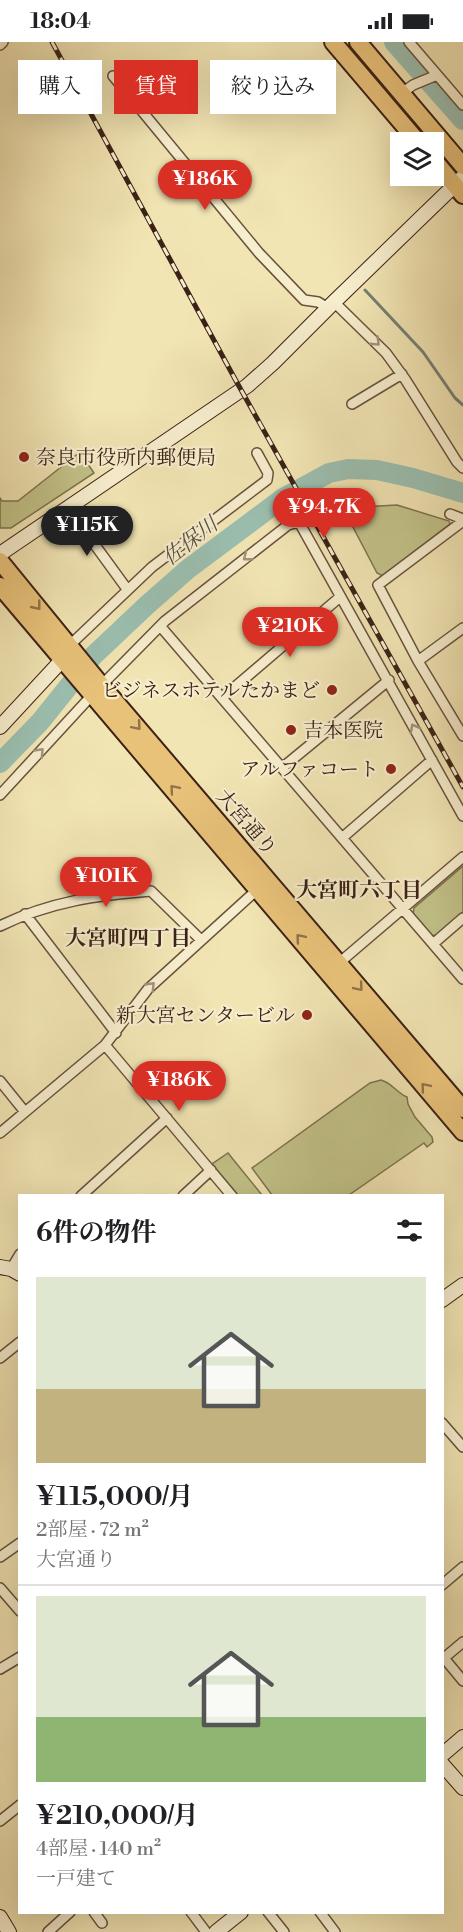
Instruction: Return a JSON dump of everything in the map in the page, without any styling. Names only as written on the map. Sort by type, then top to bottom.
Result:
[{"type":"highway","points":[[320,42],[357,70]]},
{"type":"highway","points":[[333,42],[410,132]]},
{"type":"highway","points":[[358,42],[463,166]]},
{"type":"highway","points":[[369,42],[386,64],[402,93]]},
{"type":"highway","points":[[444,170],[460,185]]},
{"type":"highway","name":"大宮通り","points":[[0,561],[68,655]]},
{"type":"highway","name":"大宮通り","points":[[0,586],[68,655],[264,885],[463,1132]]},
{"type":"highway","name":"大宮通り","points":[[264,885],[339,963],[463,1109]]},
{"type":"street","points":[[0,45],[3,42]]},
{"type":"street","points":[[409,42],[463,105]]},
{"type":"street","points":[[402,93],[413,85],[437,75]]},
{"type":"street","points":[[112,76],[216,204],[304,300],[331,305],[387,353],[463,468]]},
{"type":"street","points":[[0,554],[247,386],[460,185]]},
{"type":"street","points":[[352,404],[402,374]]},
{"type":"street","points":[[0,727],[127,589],[152,567],[267,480],[268,473],[257,453]]},
{"type":"street","points":[[68,508],[127,589]]},
{"type":"street","points":[[450,514],[463,520],[378,585],[418,661],[463,736]]},
{"type":"street","points":[[0,795],[96,688],[165,621],[288,525],[299,522],[463,816]]},
{"type":"street","points":[[222,698],[340,597]]},
{"type":"street","points":[[161,627],[463,979]]},
{"type":"street","points":[[418,661],[463,628]]},
{"type":"street","points":[[282,768],[389,680]]},
{"type":"street","points":[[342,838],[432,760]]},
{"type":"street","points":[[339,963],[463,857]]},
{"type":"street","points":[[0,1132],[105,1045],[148,989],[264,885]]},
{"type":"street","points":[[0,926],[25,914],[63,902],[110,894],[151,891],[201,940]]},
{"type":"street","points":[[25,914],[116,1033]]},
{"type":"street","points":[[433,944],[463,918]]},
{"type":"street","points":[[105,1045],[230,1194]]},
{"type":"street","points":[[0,1081],[25,1112]]},
{"type":"street","points":[[83,1194],[167,1118]]},
{"type":"street","points":[[185,1194],[211,1170]]},
{"type":"street","points":[[10,1270],[18,1257]]},
{"type":"street","points":[[444,1299],[463,1286]]},
{"type":"street","points":[[0,1358],[18,1344]]},
{"type":"street","points":[[444,1425],[463,1447]]},
{"type":"street","points":[[0,1557],[18,1544]]},
{"type":"street","points":[[444,1583],[463,1567]]},
{"type":"street","points":[[0,1588],[18,1609]]},
{"type":"street","points":[[463,1642],[444,1658],[463,1681]]},
{"type":"street","points":[[0,1669],[18,1658]]},
{"type":"street","points":[[444,1753],[463,1737]]},
{"type":"street","points":[[444,1766],[463,1788]]},
{"type":"street","points":[[0,1821],[18,1807]]},
{"type":"street","points":[[55,1930],[68,1914]]},
{"type":"street","points":[[95,1914],[102,1923]]},
{"type":"street","points":[[192,1914],[206,1932]]},
{"type":"street","points":[[216,1932],[238,1914]]},
{"type":"street","points":[[270,1914],[284,1932]]},
{"type":"street","points":[[322,1914],[335,1932]]},
{"type":"street","points":[[0,1917],[9,1932]]},
{"type":"green space","points":[[80,452],[94,473],[11,528],[0,528],[0,498],[2,501],[18,501]]},
{"type":"green space","points":[[397,505],[449,521],[450,524],[383,576],[377,573],[343,508]]},
{"type":"green space","points":[[463,866],[463,914],[438,936],[431,935],[413,914],[414,908]]},
{"type":"green space","points":[[381,1080],[407,1097],[415,1117],[432,1137],[433,1142],[427,1147],[424,1143],[350,1194],[271,1194],[252,1168],[370,1083]]},
{"type":"green space","points":[[228,1153],[261,1194],[237,1194],[212,1164]]},
{"type":"waterway","points":[[394,42],[463,120]]},
{"type":"waterway","points":[[365,290],[423,352],[455,398],[463,405]]},
{"type":"waterway","name":"佐保川","points":[[0,763],[40,722],[93,656],[147,605],[188,569],[283,498],[329,473],[348,469],[377,470],[463,493]]},
{"type":"railway","points":[[52,42],[235,379],[463,787]]},
{"type":"place","name":"奈良市役所内郵便局","points":[[24,457]]},
{"type":"place","name":"ビジネスホテルたかまど","points":[[332,690]]},
{"type":"place","name":"吉本医院","points":[[291,730]]},
{"type":"place","name":"アルファコート","points":[[391,769]]},
{"type":"place","name":"新大宮センタービル","points":[[307,1015]]},
{"type":"district","name":"大宮町六丁目","points":[[359,890]]},
{"type":"district","name":"大宮町四丁目","points":[[128,938]]}]
